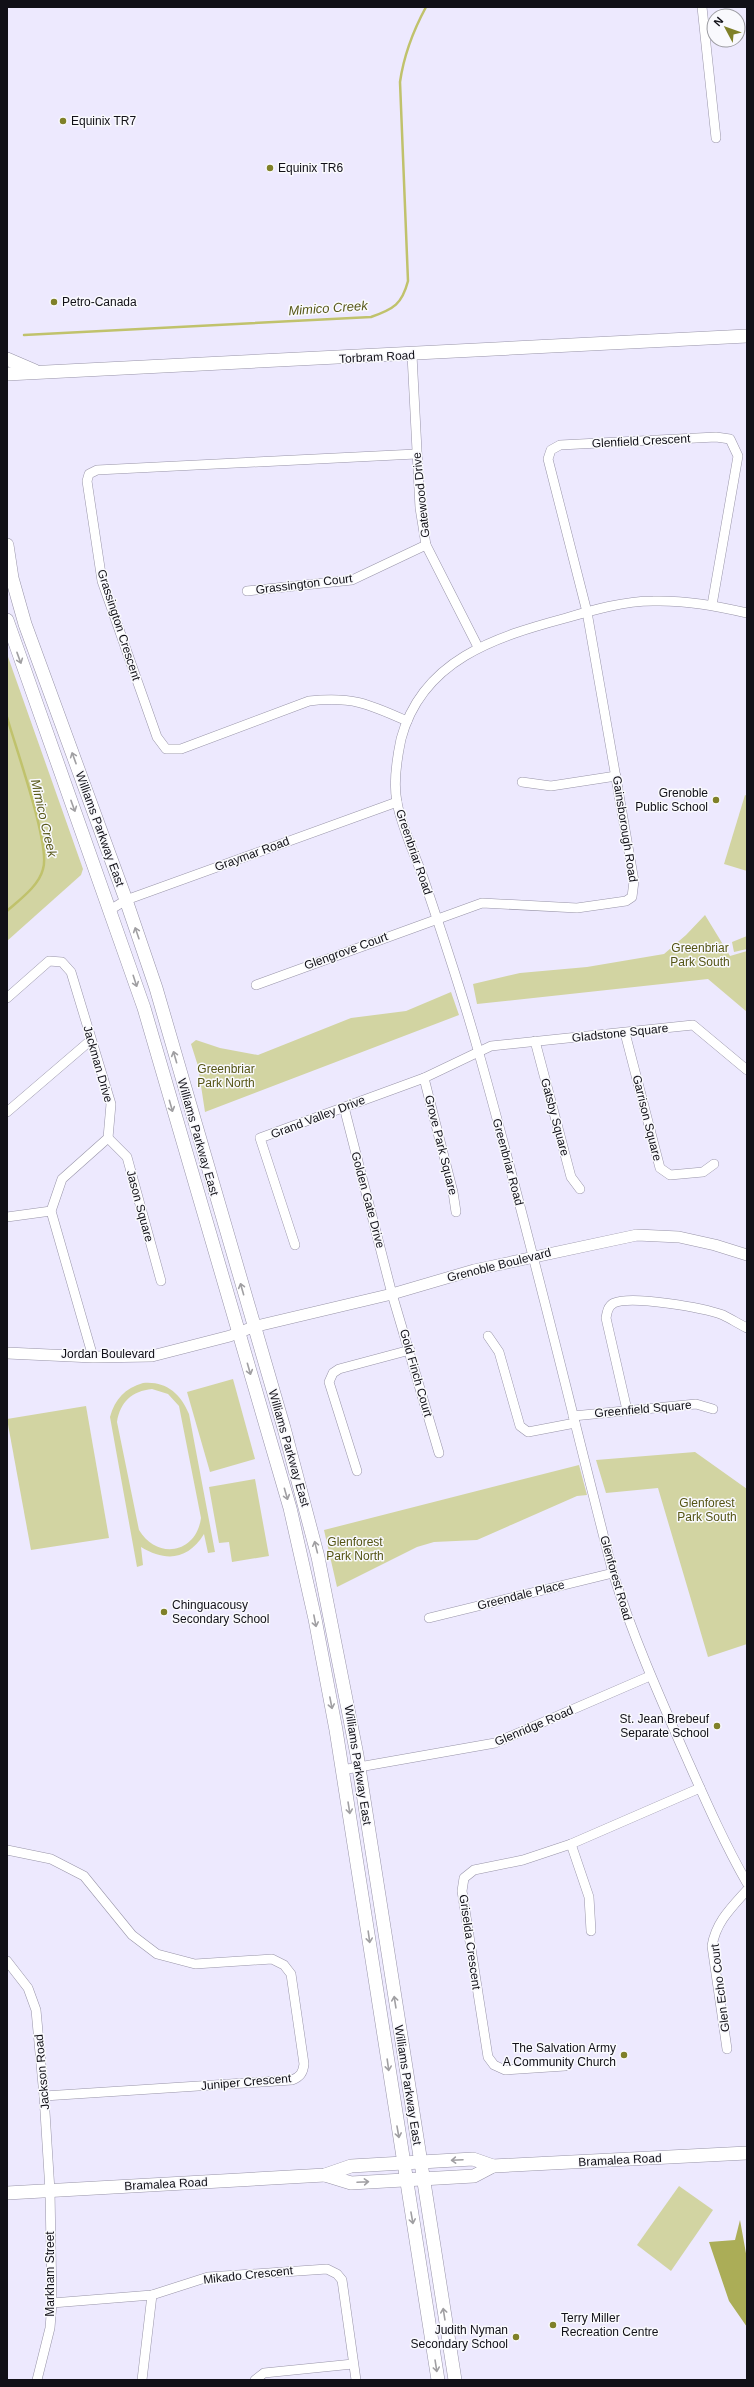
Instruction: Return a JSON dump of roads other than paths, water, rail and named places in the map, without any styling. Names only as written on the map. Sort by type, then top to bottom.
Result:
[{"type":"main road","name":"Torbram Road","points":[[7,374],[412,355],[747,336]]},
{"type":"main road","points":[[7,359],[38,373]]},
{"type":"main road","name":"Williams Parkway East","points":[[7,545],[12,578],[25,624],[126,900],[156,988],[253,1327],[288,1442],[318,1557],[359,1767],[455,2380]]},
{"type":"main road","name":"Williams Parkway East","points":[[7,620],[144,1008],[290,1508],[315,1619],[342,1770],[438,2380]]},
{"type":"main road","name":"Bramalea Road","points":[[7,2194],[325,2175],[351,2166],[473,2159],[492,2166],[747,2153]]},
{"type":"main road","name":"Bramalea Road","points":[[325,2175],[351,2183],[474,2176],[492,2166]]},
{"type":"street","points":[[702,7],[716,138]]},
{"type":"street","name":"Gatewood Drive","points":[[412,355],[416,454],[420,508],[426,545],[478,647]]},
{"type":"street","name":"Glenfield Crescent","points":[[587,612],[548,458],[551,450],[560,446],[716,437],[730,439],[738,456],[712,605]]},
{"type":"street","name":"Grassington Crescent","points":[[407,720],[363,702],[349,699],[331,698],[309,701],[181,749],[166,749],[157,737],[102,581],[87,481],[89,474],[97,470],[416,454]]},
{"type":"street","name":"Grassington Court","points":[[247,591],[352,580],[426,545]]},
{"type":"street","name":"Greenbriar Road","points":[[532,1256],[479,1052],[437,918],[397,802],[398,761],[407,720],[418,699],[456,660],[478,647],[546,624],[587,612],[649,600],[712,605],[747,613]]},
{"type":"street","name":"Gainsborough Road","points":[[437,918],[482,903],[577,908],[626,901],[632,897],[634,882],[587,612]]},
{"type":"street","points":[[522,782],[551,786],[616,776]]},
{"type":"street","name":"Graymar Road","points":[[110,910],[126,900],[397,802]]},
{"type":"street","name":"Glengrove Court","points":[[256,985],[437,918]]},
{"type":"street","name":"Jackman Drive","points":[[7,998],[49,961],[62,962],[71,972],[111,1104],[108,1138]]},
{"type":"street","name":"Gladstone Square","points":[[479,1052],[491,1046],[693,1025],[747,1070]]},
{"type":"street","name":"Garrison Square","points":[[625,1033],[660,1168],[670,1175],[703,1172],[714,1164]]},
{"type":"street","points":[[7,1112],[91,1040]]},
{"type":"street","name":"Gatsby Square","points":[[535,1041],[571,1178],[580,1189]]},
{"type":"street","name":"Grand Valley Drive","points":[[295,1245],[260,1138],[424,1078],[479,1052]]},
{"type":"street","name":"Grove Park Square","points":[[424,1078],[453,1192],[456,1212]]},
{"type":"street","name":"Golden Gate Drive","points":[[344,1106],[392,1294]]},
{"type":"street","points":[[93,1357],[51,1211],[62,1179],[108,1138]]},
{"type":"street","name":"Jason Square","points":[[108,1138],[126,1157],[161,1281]]},
{"type":"street","points":[[7,1217],[51,1211]]},
{"type":"street","name":"Grenoble Boulevard","points":[[253,1327],[392,1294],[532,1256],[637,1235],[680,1237],[715,1245],[747,1255]]},
{"type":"street","name":"Glenforest Road","points":[[532,1256],[613,1572],[626,1615],[650,1676],[700,1788],[729,1852],[747,1883]]},
{"type":"street","name":"Gold Finch Court","points":[[392,1294],[410,1350],[439,1453]]},
{"type":"street","points":[[627,1410],[606,1318],[607,1310],[614,1303],[626,1301],[689,1305],[723,1316],[747,1328]]},
{"type":"street","name":"Jordan Boulevard","points":[[7,1353],[93,1357],[152,1356],[253,1327]]},
{"type":"street","name":"Greenfield Square","points":[[488,1336],[500,1358],[520,1426],[528,1432],[574,1419],[627,1410],[696,1404],[713,1408]]},
{"type":"street","points":[[357,1471],[329,1382],[333,1373],[339,1369],[410,1350]]},
{"type":"street","name":"Greendale Place","points":[[429,1618],[613,1572]]},
{"type":"street","name":"Glenridge Road","points":[[342,1770],[495,1743],[650,1676]]},
{"type":"street","name":"Griselda Crescent","points":[[565,2066],[505,2070],[494,2065],[488,2057],[462,1891],[464,1878],[474,1870],[523,1860],[571,1844],[700,1788]]},
{"type":"street","points":[[571,1844],[589,1897],[591,1931]]},
{"type":"street","name":"Juniper Crescent","points":[[7,1850],[51,1859],[84,1876],[132,1935],[157,1954],[195,1964],[272,1960],[280,1961],[288,1969],[293,1989],[304,2064],[303,2071],[298,2078],[292,2080],[44,2096]]},
{"type":"street","name":"Glen Echo Court","points":[[727,2049],[712,1946],[715,1933],[723,1916],[747,1890]]},
{"type":"street","name":"Jackson Road","points":[[7,1961],[28,1988],[36,2010],[44,2096],[50,2191]]},
{"type":"street","name":"Markham Street","points":[[37,2380],[50,2328],[52,2304],[50,2191]]},
{"type":"street","name":"Mikado Crescent","points":[[52,2304],[152,2296],[208,2277],[327,2268],[342,2280],[356,2380]]},
{"type":"street","points":[[142,2380],[152,2296]]},
{"type":"street","points":[[255,2380],[264,2373],[353,2364]]},
{"type":"waterway","name":"Mimico Creek","points":[[24,335],[371,317],[396,305],[403,295],[408,281],[400,82],[410,43],[426,7]]},
{"type":"waterway","name":"Mimico Creek","points":[[7,717],[31,795],[42,840],[44,857],[41,875],[33,887],[7,911]]},
{"type":"place","name":"Equinix TR7","points":[[63,121]]},
{"type":"place","name":"Equinix TR6","points":[[270,168]]},
{"type":"place","name":"Petro-Canada","points":[[54,302]]},
{"type":"place","name":"Grenoble Public School","points":[[716,800]]},
{"type":"place","name":"Chinguacousy Secondary School","points":[[164,1612]]},
{"type":"place","name":"St. Jean Brebeuf Separate School","points":[[717,1726]]},
{"type":"place","name":"The Salvation Army A Community Church","points":[[624,2055]]},
{"type":"place","name":"Terry Miller Recreation Centre","points":[[553,2325]]},
{"type":"place","name":"Judith Nyman Secondary School","points":[[516,2337]]},
{"type":"park label","name":"Greenbriar Park South","points":[[700,955]]},
{"type":"park label","name":"Greenbriar Park North","points":[[226,1076]]},
{"type":"park label","name":"Glenforest Park South","points":[[707,1510]]},
{"type":"park label","name":"Glenforest Park North","points":[[355,1549]]}]
